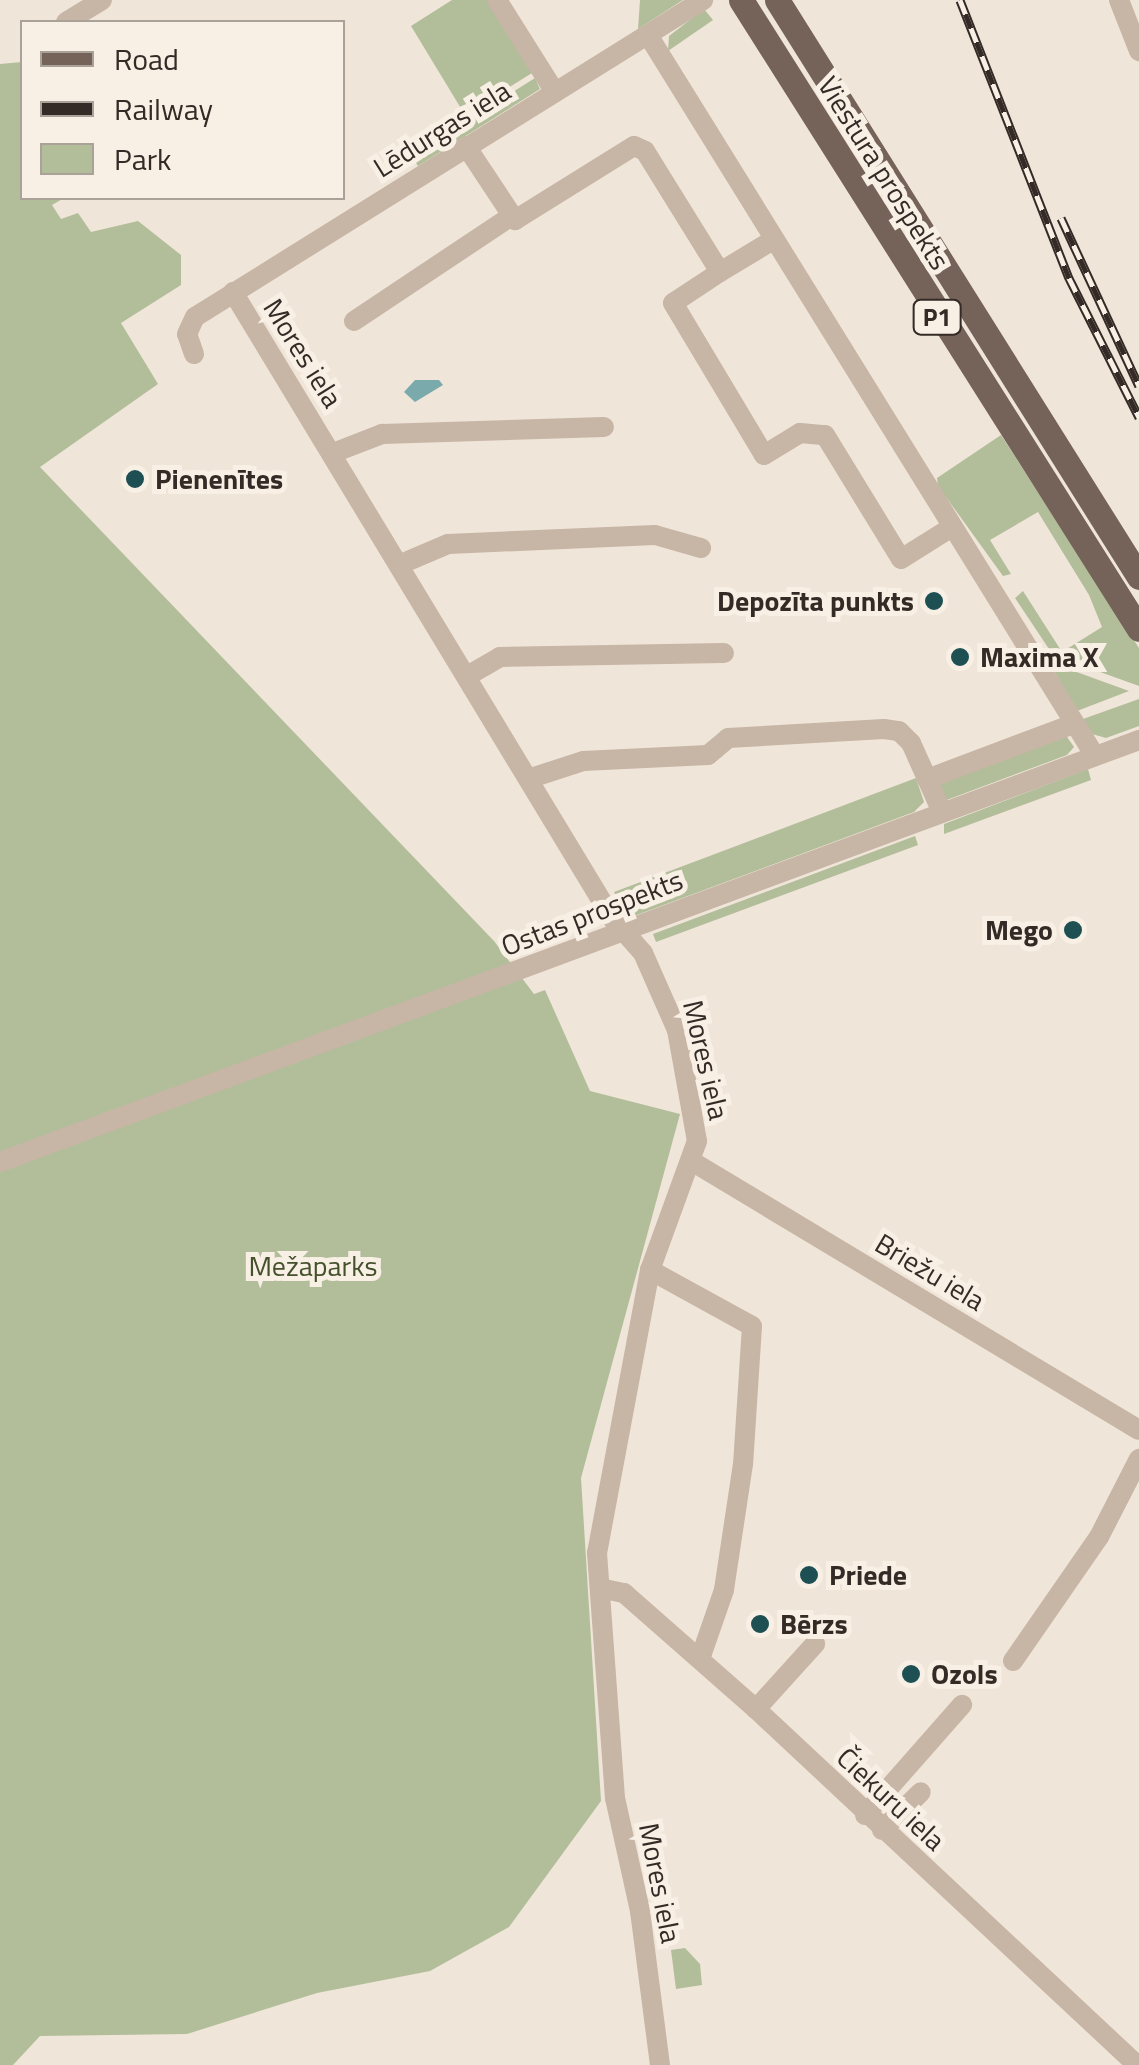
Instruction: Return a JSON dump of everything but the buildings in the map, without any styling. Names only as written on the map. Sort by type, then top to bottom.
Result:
[{"type":"main road","name":"Viestura prospekts","points":[[741,0],[1139,630]]},
{"type":"main road","name":"Viestura prospekts","points":[[777,0],[1139,577]]},
{"type":"street","points":[[69,20],[102,0]]},
{"type":"street","points":[[497,0],[555,92]]},
{"type":"street","name":"Lēdurgas iela","points":[[194,354],[188,325],[233,292],[703,0]]},
{"type":"street","points":[[1119,0],[1139,50]]},
{"type":"street","points":[[648,34],[1095,756]]},
{"type":"street","points":[[466,146],[510,217]]},
{"type":"street","points":[[354,321],[510,217],[523,219],[634,146],[645,151],[720,272]]},
{"type":"street","points":[[773,240],[673,302],[764,456],[800,433],[825,435],[901,558],[952,527]]},
{"type":"street","name":"Mores iela","points":[[233,292],[624,930],[650,965],[677,1030],[696,1113],[693,1162],[650,1270],[600,1526],[600,1588],[616,1798],[640,1912],[660,2065]]},
{"type":"street","points":[[333,452],[382,434],[604,427]]},
{"type":"street","points":[[401,564],[448,544],[654,536],[701,548]]},
{"type":"street","points":[[469,675],[500,657],[724,653]]},
{"type":"street","points":[[927,779],[1073,724]]},
{"type":"street","points":[[531,778],[583,761],[708,755],[728,738],[884,729],[899,731],[911,743],[942,812]]},
{"type":"street","name":"Ostas prospekts","points":[[0,1162],[1139,740]]},
{"type":"street","name":"Briežu iela","points":[[693,1162],[1139,1430]]},
{"type":"street","points":[[650,1270],[752,1326],[743,1464],[724,1590],[700,1660]]},
{"type":"street","points":[[1013,1661],[1100,1537],[1139,1458]]},
{"type":"street","name":"Čiekuru iela","points":[[600,1588],[624,1592],[756,1709],[1136,2065]]},
{"type":"street","points":[[756,1709],[814,1644]]},
{"type":"street","points":[[865,1814],[962,1705]]},
{"type":"street","points":[[882,1830],[921,1792]]},
{"type":"green space","points":[[452,0],[488,0],[532,73],[465,115],[411,26]]},
{"type":"green space","points":[[640,0],[683,0],[638,29]]},
{"type":"green space","points":[[704,9],[713,20],[668,51],[669,36]]},
{"type":"green space","name":"Mežaparks","points":[[20,62],[20,200],[61,200],[52,205],[61,219],[78,213],[91,232],[138,221],[181,255],[181,285],[121,323],[158,384],[40,467],[494,941],[534,994],[545,990],[590,1091],[680,1114],[581,1478],[601,1801],[509,1927],[430,1971],[317,1993],[187,2034],[40,2036],[13,2065],[0,2065],[0,64]]},
{"type":"green space","points":[[535,78],[540,89],[418,166],[412,156]]},
{"type":"green space","points":[[1001,435],[1139,648],[1139,686],[1053,655],[1015,598],[1023,591],[1062,652],[1102,627],[1089,595],[1038,512],[990,540],[1011,574],[1003,576],[938,486],[937,478]]},
{"type":"green space","points":[[1049,662],[1129,691],[1077,711]]},
{"type":"green space","points":[[1139,699],[1139,726],[1106,738],[1092,734],[1083,719]]},
{"type":"green space","points":[[1065,734],[1074,747],[1067,755],[944,801],[937,789],[940,780]]},
{"type":"green space","points":[[1088,769],[1091,780],[944,834],[944,824]]},
{"type":"green space","points":[[916,778],[924,802],[914,812],[634,916],[626,914],[614,892]]},
{"type":"green space","points":[[915,836],[918,845],[656,942],[653,934]]},
{"type":"green space","points":[[685,1948],[700,1964],[702,1985],[676,1989],[671,1950]]},
{"type":"water","points":[[415,380],[439,380],[443,385],[415,402],[404,392]]},
{"type":"railway","points":[[960,0],[1069,278],[1139,417]]},
{"type":"railway","points":[[1061,218],[1139,386]]},
{"type":"place","name":"Pienenītes","points":[[135,479]]},
{"type":"place","name":"Depozīta punkts","points":[[934,601]]},
{"type":"place","name":"Maxima X","points":[[960,657]]},
{"type":"place","name":"Mego","points":[[1073,930]]},
{"type":"place","name":"Priede","points":[[809,1575]]},
{"type":"place","name":"Bērzs","points":[[760,1624]]},
{"type":"place","name":"Ozols","points":[[911,1674]]}]
